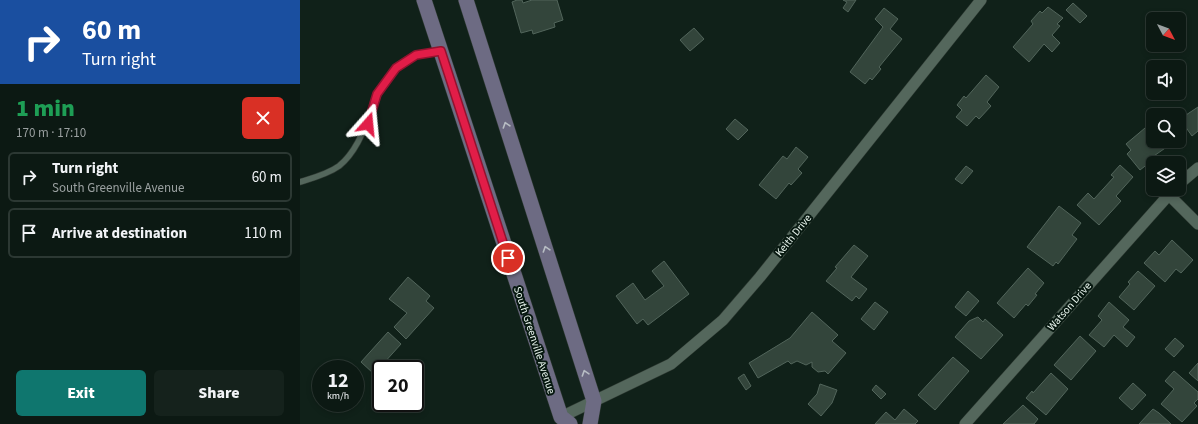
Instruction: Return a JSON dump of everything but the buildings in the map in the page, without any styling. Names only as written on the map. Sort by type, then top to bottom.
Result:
[{"type":"main road","name":"South Greenville Avenue","points":[[424,0],[566,421]]},
{"type":"main road","points":[[466,0],[594,401],[590,424]]},
{"type":"street","name":"Keith Drive","points":[[566,421],[594,401],[671,364],[723,320],[760,277],[981,0]]},
{"type":"street","points":[[1186,178],[1198,168]]},
{"type":"street","name":"Watson Drive","points":[[965,424],[1167,196]]},
{"type":"street","points":[[1174,196],[1198,224]]},
{"type":"lane","points":[[300,182],[318,177],[339,166],[351,153],[368,124],[377,94],[396,68],[416,55],[441,51]]},
{"type":"route","points":[[368,124],[377,94],[396,68],[416,55],[441,51],[508,258]]}]
